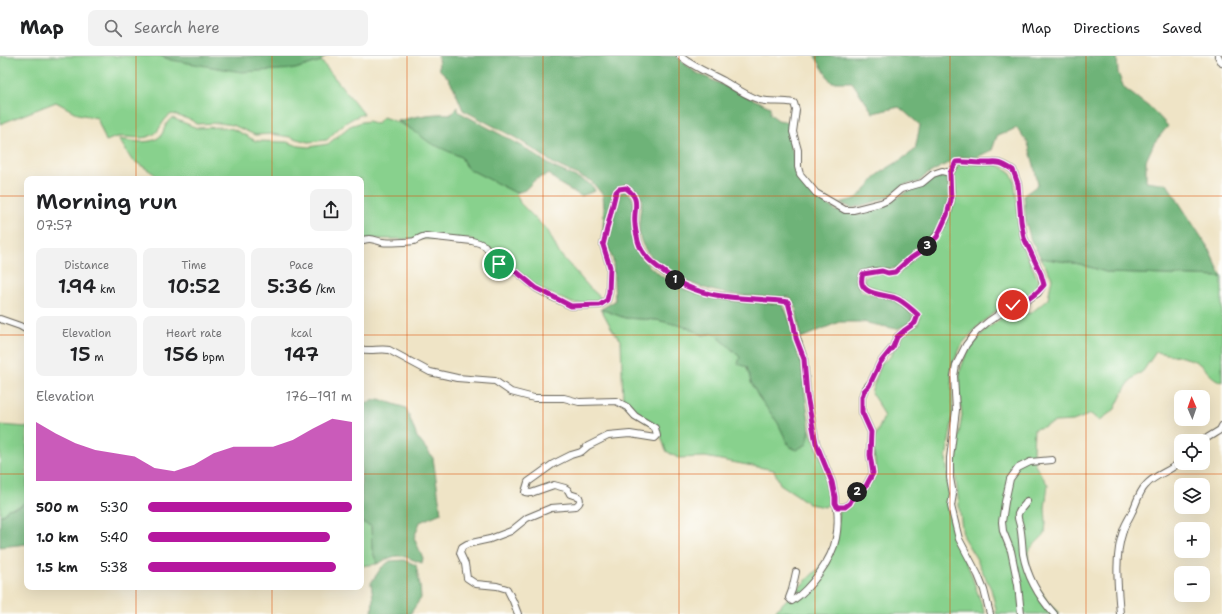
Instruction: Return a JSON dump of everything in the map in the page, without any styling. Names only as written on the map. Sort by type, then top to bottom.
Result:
[{"type":"street","points":[[680,56],[690,64],[753,97],[765,101],[794,103],[796,110],[793,132],[798,150],[798,167],[800,174],[816,193],[845,210],[853,210],[881,203],[888,200],[901,189],[922,183],[933,174],[942,171],[950,173]]},
{"type":"street","points":[[1218,56],[1222,63]]},
{"type":"street","points":[[837,507],[845,507],[850,503],[854,495],[866,486],[873,473],[870,455],[871,432],[862,412],[864,391],[869,386],[880,363],[893,347],[897,337],[915,323],[918,315],[903,301],[894,297],[869,292],[861,280],[863,274],[875,271],[888,273],[895,272],[937,237],[947,215],[951,200],[950,173],[956,162],[965,161],[978,164],[1001,163],[1013,170],[1018,184],[1024,238],[1041,274],[1044,285],[1038,293],[1025,301],[1013,305],[989,320],[977,331],[966,345],[956,365],[954,376],[956,410],[950,458],[950,478],[953,494],[951,506],[959,539],[978,575],[984,590],[990,614]]},
{"type":"street","points":[[364,240],[373,238],[384,242],[414,241],[420,237],[426,236],[472,241],[485,246],[499,264],[518,273],[536,288],[552,297],[571,306],[600,305],[607,300],[609,292],[610,267],[603,245],[606,231],[616,192],[619,189],[626,188],[632,192],[636,200],[637,209],[635,223],[638,241],[642,252],[653,264],[674,280],[691,288],[722,296],[788,302],[804,359],[807,396],[816,443],[832,482],[837,507],[836,537],[826,561],[802,595],[792,601],[789,598],[796,572]]},
{"type":"street","points":[[0,318],[24,328]]},
{"type":"street","points":[[364,349],[389,350],[430,372],[457,378],[495,381],[511,392],[534,398],[564,398],[579,402],[616,401],[627,407],[635,416],[654,428],[657,436],[655,438],[630,434],[608,436],[588,446],[580,452],[553,464],[528,482],[525,492],[531,493],[550,485],[560,486],[568,490],[570,494],[579,497],[580,500],[576,506],[551,508],[527,518],[511,531],[490,539],[467,544],[462,547],[460,553],[467,578],[476,584],[496,586],[507,589],[518,614]]},
{"type":"street","points":[[1210,436],[1220,430],[1222,426]]},
{"type":"street","points":[[1021,614],[1018,586],[1011,551],[1003,531],[1002,522],[1005,502],[1010,478],[1018,468],[1030,462],[1052,460]]},
{"type":"street","points":[[1120,614],[1117,570],[1122,532],[1133,511],[1137,498],[1146,484],[1158,476],[1168,472],[1174,467]]},
{"type":"street","points":[[1027,501],[1018,514],[1023,554],[1032,584],[1054,614]]},
{"type":"green space","points":[[0,56],[161,56],[171,60],[295,69],[321,61],[364,114],[353,118],[344,124],[327,140],[308,142],[272,134],[255,135],[233,125],[219,123],[197,124],[191,120],[172,114],[165,119],[157,132],[150,136],[142,138],[116,137],[106,141],[97,118],[78,114],[56,102],[0,124]]},
{"type":"green space","points":[[161,56],[326,56],[321,61],[295,69],[241,72],[171,60]]},
{"type":"green space","points":[[438,56],[676,56],[695,72],[770,107],[770,114],[778,120],[789,122],[791,144],[798,178],[818,198],[836,211],[860,215],[887,204],[908,191],[926,184],[938,176],[947,174],[950,199],[937,231],[926,245],[896,268],[863,271],[857,276],[861,291],[893,300],[903,305],[912,313],[912,322],[897,329],[862,322],[839,322],[801,338],[796,308],[790,297],[723,293],[692,284],[677,276],[655,260],[648,253],[641,242],[639,229],[642,198],[635,190],[625,184],[616,190],[605,231],[603,233],[603,195],[591,181],[554,164],[516,138],[463,110],[454,88],[448,78],[439,69]]},
{"type":"green space","points":[[815,56],[1117,56],[1118,73],[1124,88],[1153,110],[1168,126],[1154,143],[1146,161],[1146,181],[1167,184],[1209,249],[1222,277],[1109,273],[1080,264],[1041,258],[1031,241],[1026,222],[1024,195],[1038,185],[1028,143],[1017,128],[997,136],[992,150],[977,157],[959,157],[926,175],[919,182],[903,185],[888,197],[852,208],[840,203],[857,198],[881,172],[915,150],[920,125],[899,107],[873,113],[852,82],[831,82]]},
{"type":"green space","points":[[457,107],[459,112],[522,146],[553,167],[587,182],[595,191],[581,196],[560,184],[549,174],[536,179],[525,190],[516,193],[467,168],[461,157],[430,143],[398,121],[425,115],[452,114]]},
{"type":"green space","points":[[383,117],[403,125],[461,157],[467,168],[516,193],[520,203],[548,231],[559,253],[589,287],[601,298],[602,301],[597,304],[572,303],[538,288],[499,261],[472,239],[364,239],[364,176],[156,176],[131,159],[119,139],[142,142],[154,140],[162,134],[167,123],[172,118],[197,128],[220,127],[233,129],[256,141],[287,142],[299,146],[309,147],[328,144],[350,126],[369,121],[376,124]]},
{"type":"green space","points":[[959,164],[995,164],[1008,170],[1014,179],[1021,243],[1039,282],[1034,293],[996,311],[977,327],[963,343],[951,371],[953,417],[946,458],[950,497],[948,510],[957,542],[970,571],[985,614],[830,614],[775,611],[832,555],[839,509],[855,500],[876,473],[873,441],[884,417],[871,393],[881,364],[891,356],[899,339],[918,324],[920,316],[916,311],[865,286],[864,278],[871,274],[896,273],[951,208],[954,198],[954,176]]},
{"type":"green space","points":[[626,190],[632,197],[633,201],[634,237],[636,247],[642,259],[655,271],[684,289],[700,294],[716,298],[748,302],[782,304],[789,318],[801,363],[810,429],[807,444],[796,450],[789,446],[778,423],[758,396],[751,382],[747,367],[738,364],[740,357],[714,333],[703,335],[686,327],[657,320],[625,318],[601,309],[615,301],[613,260],[607,244],[615,206],[620,193]]},
{"type":"green space","points":[[1041,258],[1080,264],[1109,273],[1222,277],[1222,382],[1194,361],[1184,357],[1156,352],[1143,371],[1131,380],[1123,392],[1115,409],[1099,421],[1091,414],[1073,421],[1055,422],[1034,429],[1033,450],[1035,465],[1048,485],[1045,508],[1045,534],[1028,551],[1030,574],[1049,604],[1060,614],[996,614],[991,589],[976,558],[963,537],[954,464],[962,415],[959,391],[960,371],[966,354],[986,329],[1008,314],[1031,313],[1048,299],[1052,278]]},
{"type":"green space","points":[[601,309],[625,318],[657,320],[686,327],[703,335],[714,333],[740,357],[747,367],[751,382],[758,396],[778,423],[789,446],[807,444],[810,429],[831,485],[832,493],[829,503],[825,507],[809,504],[780,484],[774,470],[705,457],[678,458],[666,451],[658,427],[647,422],[623,403],[621,340],[612,329]]},
{"type":"green space","points":[[379,399],[406,408],[417,437],[433,458],[441,513],[420,522],[414,538],[423,558],[422,563],[408,558],[395,556],[377,564],[372,549],[371,526],[364,523],[364,403]]},
{"type":"green space","points":[[0,425],[24,427],[24,502],[21,506],[8,509],[3,515],[0,515]]},
{"type":"green space","points":[[24,502],[24,544],[0,547],[0,515],[3,515],[8,509],[21,506]]},
{"type":"green space","points":[[364,523],[371,526],[372,549],[377,564],[364,566]]},
{"type":"green space","points":[[404,560],[416,565],[421,598],[410,614],[372,614],[373,598],[371,583],[381,568],[390,561]]},
{"type":"green space","points":[[775,611],[830,614],[768,614]]},
{"type":"route","points":[[499,264],[518,273],[536,288],[571,306],[600,305],[607,300],[609,292],[610,267],[603,245],[606,231],[616,192],[619,189],[626,188],[632,192],[636,200],[637,209],[635,223],[637,237],[642,252],[653,264],[674,280],[702,292],[722,296],[788,302],[796,338],[804,359],[807,396],[816,443],[819,453],[829,472],[835,492],[835,503],[837,507],[845,507],[850,503],[854,495],[866,486],[873,473],[870,462],[871,432],[862,412],[862,397],[864,391],[869,386],[876,369],[883,358],[893,347],[897,337],[915,323],[918,315],[903,301],[894,297],[869,292],[861,280],[863,274],[875,271],[888,273],[895,272],[937,237],[947,215],[951,200],[950,173],[956,162],[965,161],[978,164],[994,162],[1001,163],[1013,170],[1018,184],[1024,238],[1041,274],[1044,285],[1038,293],[1025,301],[1013,305]]}]
